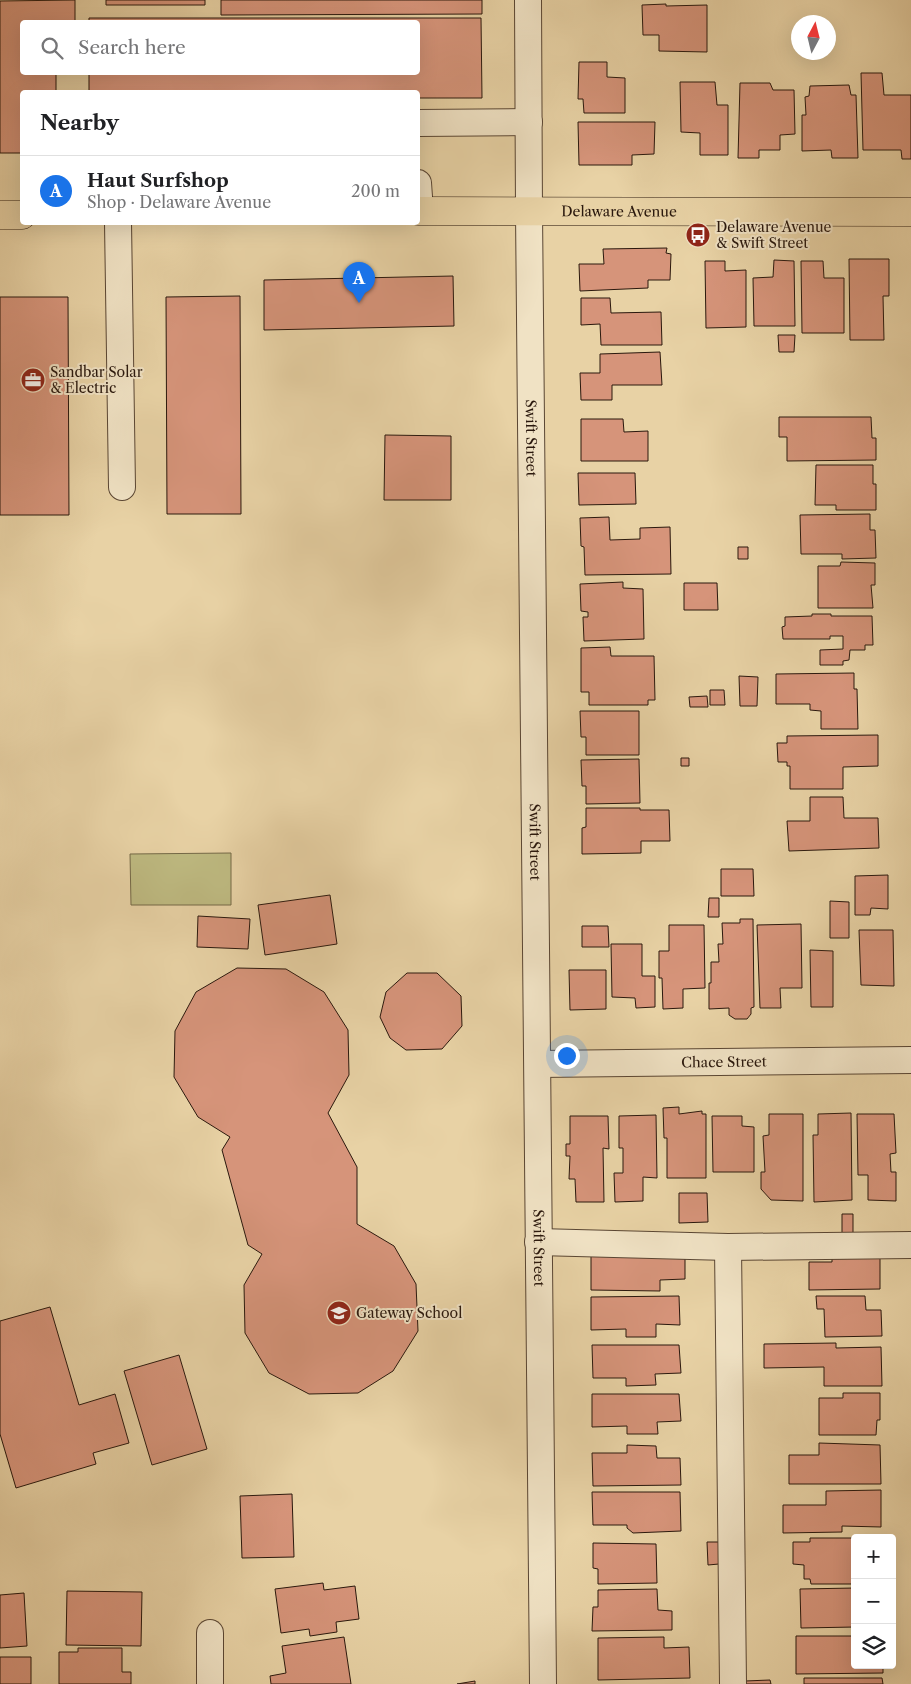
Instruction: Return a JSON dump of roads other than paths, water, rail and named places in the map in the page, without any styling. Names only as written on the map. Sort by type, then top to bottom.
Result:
[{"type":"main road","name":"Delaware Avenue","points":[[420,211],[911,212]]},
{"type":"main road","points":[[0,215],[20,215]]},
{"type":"street","name":"Swift Street","points":[[528,0],[542,1684]]},
{"type":"street","points":[[420,123],[529,122]]},
{"type":"street","points":[[118,225],[122,487]]},
{"type":"street","name":"Chace Street","points":[[538,1064],[911,1060]]},
{"type":"street","points":[[538,1242],[728,1247],[911,1245]]},
{"type":"street","points":[[728,1247],[733,1684]]},
{"type":"street","points":[[210,1633],[210,1684]]},
{"type":"place","name":"Delaware Avenue & Swift Street","points":[[698,235]]},
{"type":"place","name":"Haut Surfshop","points":[[359,303]]},
{"type":"place","name":"Sandbar Solar & Electric","points":[[33,380]]},
{"type":"place","name":"Gateway School","points":[[339,1313]]}]
